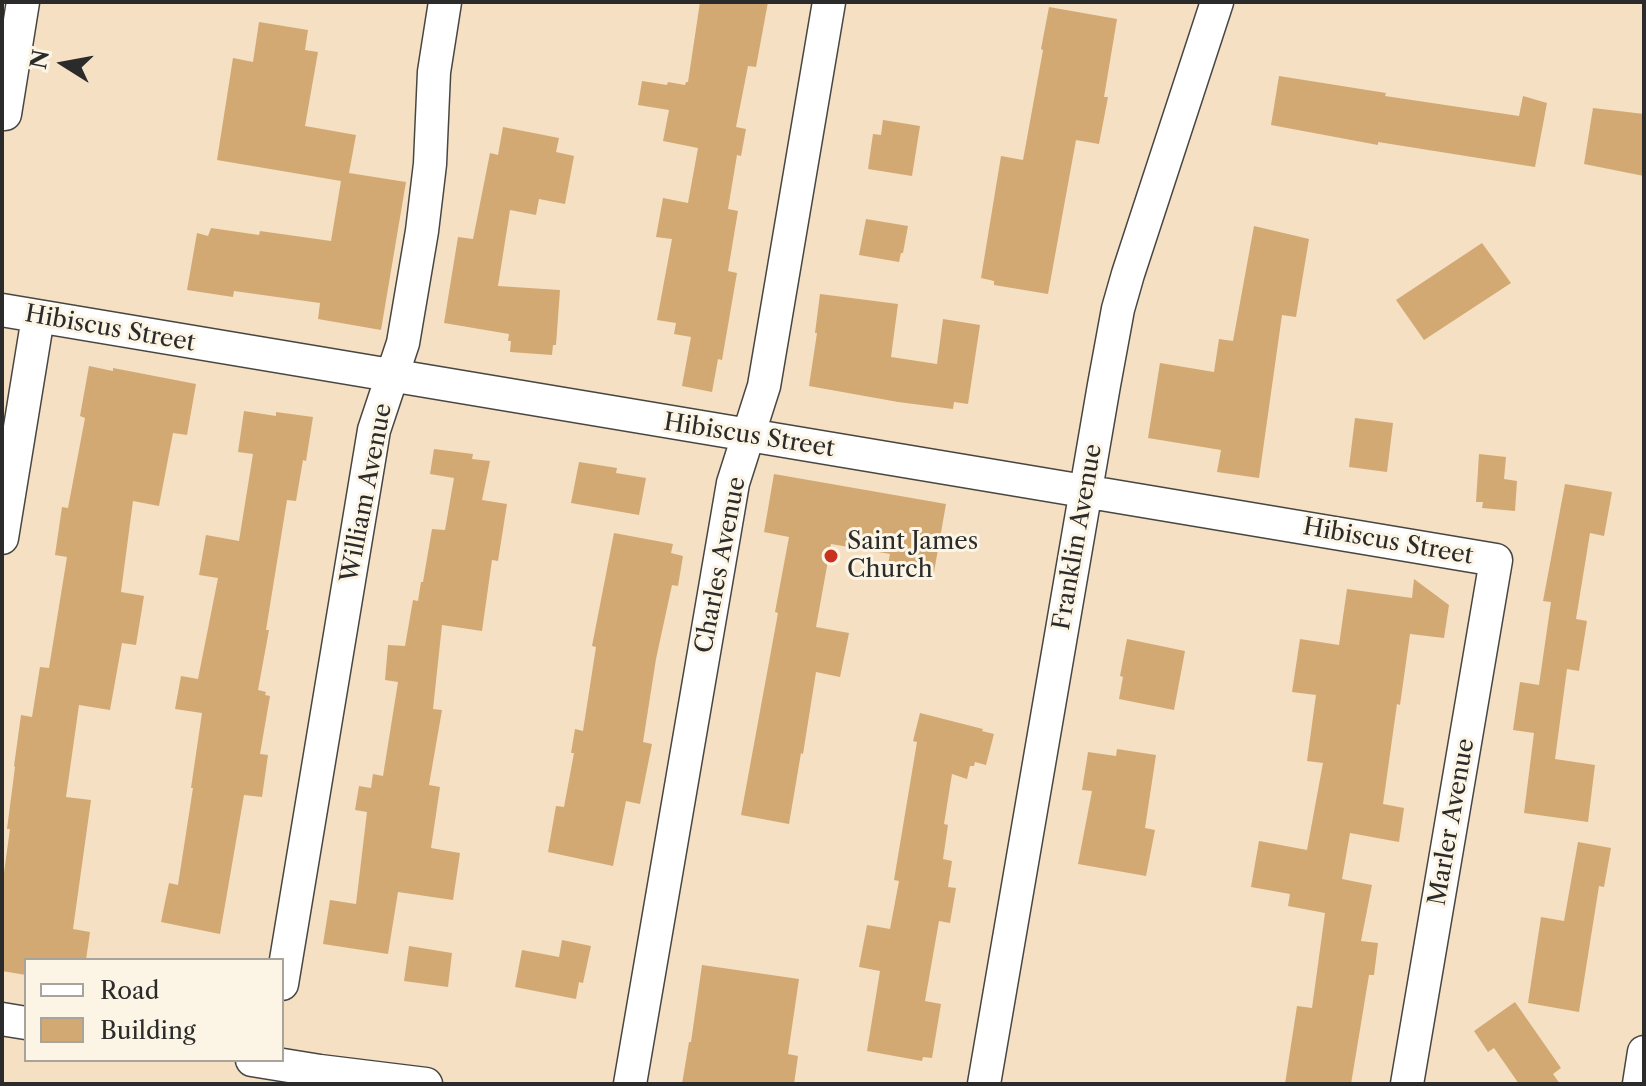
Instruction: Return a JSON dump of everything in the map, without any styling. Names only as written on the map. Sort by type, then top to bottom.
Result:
[{"type":"street","points":[[5,114],[23,2]]},
{"type":"street","name":"William Avenue","points":[[284,972],[374,430],[403,343],[428,195],[434,72],[445,2]]},
{"type":"street","name":"Charles Avenue","points":[[630,1084],[733,483],[764,386],[829,2]]},
{"type":"street","name":"Franklin Avenue","points":[[984,1084],[1121,297],[1217,2]]},
{"type":"street","name":"Hibiscus Street","points":[[2,310],[1496,560]]},
{"type":"street","points":[[2,538],[38,317]]},
{"type":"street","name":"Marler Avenue","points":[[1407,1084],[1496,560]]},
{"type":"street","points":[[2,1019],[24,1023]]},
{"type":"street","points":[[1639,1084],[1644,1052]]},
{"type":"street","points":[[264,1067],[426,1084]]},
{"type":"building","points":[[700,2],[768,2],[756,67],[748,66],[736,127],[746,129],[741,156],[737,155],[728,209],[738,211],[728,271],[737,273],[722,360],[718,359],[712,392],[682,386],[691,337],[674,334],[676,323],[657,320],[672,239],[656,237],[663,198],[688,203],[698,148],[663,141],[669,110],[638,105],[642,81],[667,85],[668,82],[685,85],[688,82]]},
{"type":"building","points":[[1049,7],[1117,19],[1099,144],[1076,140],[1048,294],[994,285],[994,281],[981,278],[1001,156],[1023,160]]},
{"type":"building","points":[[259,22],[308,30],[305,50],[318,52],[305,126],[356,135],[349,173],[406,182],[381,330],[318,319],[320,303],[234,291],[233,297],[187,290],[197,233],[208,236],[211,228],[331,241],[341,181],[217,160],[233,58],[253,62]]},
{"type":"building","points":[[1279,76],[1519,116],[1523,96],[1547,103],[1535,167],[1378,142],[1378,145],[1271,125]]},
{"type":"building","points":[[1593,108],[1644,114],[1644,176],[1584,164]]},
{"type":"building","points":[[883,120],[920,126],[912,176],[868,169],[873,134],[881,135]]},
{"type":"building","points":[[503,127],[559,138],[556,152],[574,156],[565,204],[539,199],[536,215],[510,210],[498,286],[560,290],[556,345],[553,345],[552,355],[510,352],[509,334],[444,323],[458,237],[473,239],[490,153],[498,155]]},
{"type":"building","points":[[866,219],[908,226],[899,262],[859,255]]},
{"type":"building","points":[[1254,226],[1309,239],[1296,317],[1282,315],[1259,478],[1217,472],[1221,450],[1148,438],[1160,363],[1214,372],[1219,339],[1233,341]]},
{"type":"building","points":[[1482,243],[1511,283],[1424,340],[1396,300]]},
{"type":"building","points":[[820,294],[898,304],[891,357],[937,364],[943,319],[980,325],[968,404],[954,402],[953,409],[809,386]]},
{"type":"building","points":[[89,366],[196,384],[187,435],[173,433],[159,506],[133,501],[121,592],[144,596],[136,645],[122,643],[110,710],[79,705],[66,797],[91,800],[73,929],[90,932],[86,958],[24,958],[24,975],[2,971],[2,887],[10,829],[7,829],[21,715],[32,717],[40,667],[49,668],[67,557],[55,555],[62,507],[68,508],[85,418],[80,416]]},
{"type":"building","points":[[244,411],[313,417],[296,501],[287,500],[266,630],[269,630],[258,690],[270,696],[260,754],[268,755],[262,797],[244,795],[220,934],[161,922],[169,883],[178,885],[202,713],[175,709],[181,676],[198,679],[218,578],[199,575],[206,535],[239,541],[253,454],[238,452]]},
{"type":"building","points":[[1355,418],[1393,423],[1387,472],[1349,467]]},
{"type":"building","points":[[434,449],[473,454],[472,459],[490,461],[482,500],[507,504],[498,561],[492,560],[482,631],[442,625],[433,709],[442,710],[429,785],[440,787],[431,848],[460,853],[453,900],[398,892],[388,954],[323,944],[330,900],[356,904],[367,812],[355,810],[359,786],[371,788],[373,774],[383,776],[398,682],[385,680],[388,645],[405,646],[413,600],[418,601],[423,582],[432,529],[445,530],[454,478],[430,474]]},
{"type":"building","points":[[1479,454],[1506,457],[1504,479],[1517,481],[1515,511],[1482,508],[1483,502],[1476,502]]},
{"type":"building","points":[[579,462],[617,468],[616,473],[646,478],[639,515],[571,503]]},
{"type":"building","points":[[774,474],[946,504],[934,572],[888,564],[890,554],[831,544],[816,627],[849,633],[840,677],[816,672],[789,824],[741,815],[789,537],[764,532]]},
{"type":"building","points":[[1565,484],[1612,492],[1604,536],[1590,533],[1576,619],[1587,621],[1579,671],[1567,669],[1555,759],[1595,765],[1588,822],[1524,813],[1534,733],[1513,730],[1520,682],[1539,685],[1551,602],[1543,601]]},
{"type":"building","points":[[614,533],[673,544],[671,553],[683,556],[678,586],[672,585],[656,659],[643,742],[652,744],[640,804],[626,801],[613,866],[548,852],[556,806],[564,807],[575,729],[583,731],[596,647],[592,646]]},
{"type":"building","points":[[1414,579],[1449,605],[1444,638],[1410,634],[1383,804],[1404,808],[1399,842],[1350,833],[1342,879],[1372,885],[1361,941],[1378,943],[1374,975],[1369,975],[1351,1084],[1285,1084],[1297,1006],[1312,1008],[1325,913],[1288,906],[1290,894],[1251,887],[1259,841],[1307,850],[1323,763],[1307,761],[1316,695],[1292,692],[1300,639],[1339,645],[1347,589],[1412,598]]},
{"type":"building","points":[[1127,639],[1185,651],[1174,710],[1119,699]]},
{"type":"building","points":[[920,713],[994,734],[986,765],[975,762],[974,766],[970,766],[967,779],[952,774],[944,824],[948,825],[943,859],[952,861],[948,887],[956,888],[950,923],[939,921],[925,1001],[941,1004],[932,1058],[923,1057],[922,1061],[867,1051],[880,971],[859,967],[867,925],[890,929],[899,881],[894,880],[917,742],[913,741]]},
{"type":"building","points":[[1117,749],[1156,755],[1145,828],[1155,830],[1146,876],[1078,864],[1092,791],[1082,790],[1088,752],[1116,756]]},
{"type":"building","points":[[1578,842],[1611,848],[1604,887],[1599,886],[1579,1012],[1528,1003],[1541,917],[1564,921]]},
{"type":"building","points":[[562,940],[591,946],[576,999],[515,987],[522,950],[559,957]]},
{"type":"building","points":[[409,946],[452,953],[448,987],[404,981]]},
{"type":"building","points":[[702,965],[799,979],[788,1054],[798,1056],[794,1084],[682,1084]]},
{"type":"building","points":[[1515,1002],[1561,1068],[1553,1074],[1560,1084],[1519,1084],[1494,1048],[1488,1052],[1474,1031]]},
{"type":"place","name":"Saint James Church","points":[[831,556]]}]
